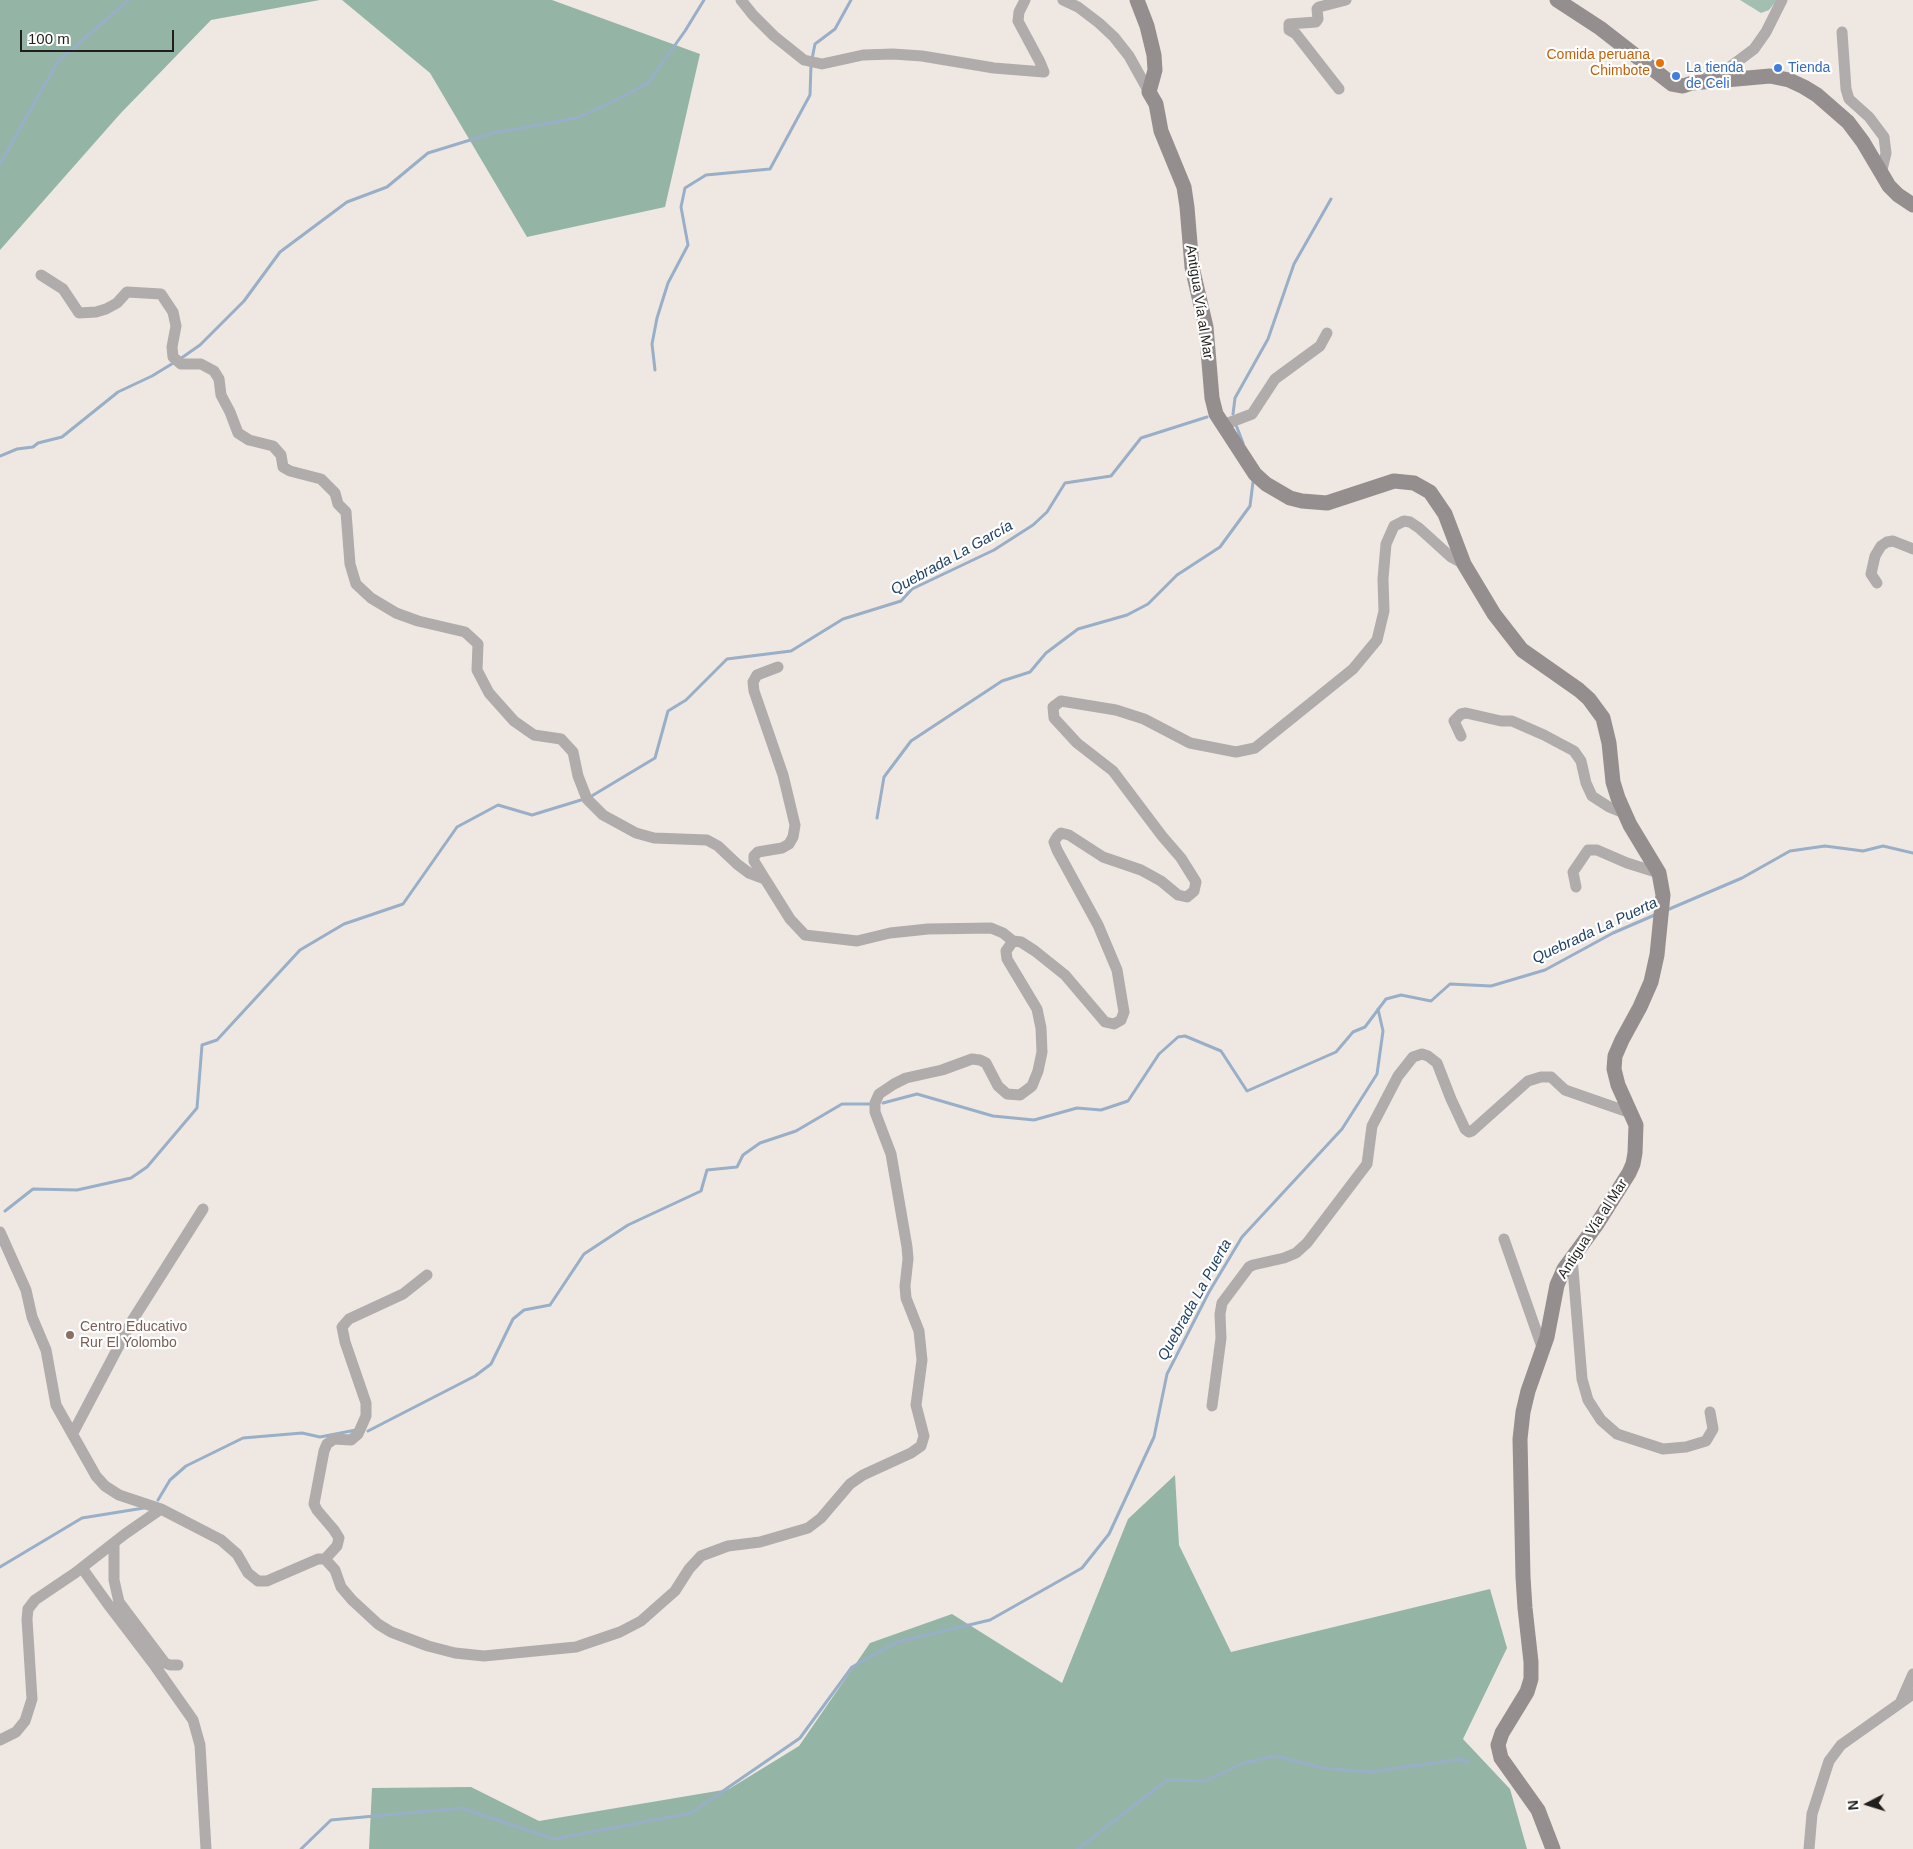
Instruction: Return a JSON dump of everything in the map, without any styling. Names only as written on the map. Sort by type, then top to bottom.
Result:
[{"type":"main road","points":[[1137,0],[1147,26],[1154,55],[1155,70],[1149,92]]},
{"type":"main road","points":[[1557,0],[1600,28],[1672,84],[1684,86],[1692,83],[1770,76],[1789,80],[1817,95],[1848,122],[1864,142],[1881,174],[1898,195],[1913,205]]},
{"type":"main road","name":"Antigua Vía al Mar","points":[[1149,92],[1156,104],[1161,132],[1184,187],[1192,267],[1207,334],[1212,398],[1216,414],[1223,425],[1255,474],[1266,484],[1290,498],[1327,503],[1394,481],[1403,481],[1421,486],[1438,501],[1445,514],[1464,564],[1494,614],[1522,650],[1579,690],[1589,699],[1603,718],[1609,743],[1613,782],[1624,813],[1659,873],[1664,895],[1658,955],[1651,982],[1615,1056],[1614,1069],[1618,1085],[1636,1125],[1636,1153],[1630,1173],[1597,1224],[1564,1269],[1557,1285],[1543,1350],[1528,1390],[1520,1439],[1524,1608],[1531,1662],[1531,1679],[1527,1692],[1502,1733],[1498,1745],[1501,1758],[1538,1810],[1553,1849]]},
{"type":"street","points":[[741,0],[774,36],[804,60],[822,64],[863,55],[892,54],[922,56],[994,68],[1044,72],[1018,22],[1019,12],[1025,0]]},
{"type":"street","points":[[1063,0],[1099,22],[1114,37],[1129,56],[1149,92]]},
{"type":"street","points":[[1339,89],[1296,34],[1289,30],[1289,24],[1316,22],[1318,19],[1317,9],[1319,7],[1346,0]]},
{"type":"street","points":[[1692,83],[1726,70],[1754,49],[1766,32],[1782,0]]},
{"type":"street","points":[[1842,32],[1846,89],[1849,99],[1869,117],[1884,137],[1886,153],[1881,174]]},
{"type":"street","points":[[41,275],[63,289],[79,313],[96,312],[106,309],[117,303],[127,292],[161,294],[173,312],[176,326],[172,347],[177,360],[201,364],[214,371],[219,379],[221,394],[238,433],[249,440],[273,446],[281,455],[283,467],[321,479],[335,493],[338,504],[346,512],[350,564],[356,584],[371,598],[396,613],[418,621],[465,632],[478,644],[477,670],[489,693],[514,721],[534,735],[561,739],[573,752],[578,776],[587,799],[603,815],[636,833],[654,838],[707,840],[718,846],[749,873],[765,879]]},
{"type":"street","points":[[1223,425],[1252,414],[1275,379],[1320,346],[1327,333]]},
{"type":"street","points":[[778,667],[757,675],[753,682],[754,691],[783,775],[795,825],[793,837],[789,844],[782,848],[758,852],[754,856],[754,861],[790,919],[805,935],[857,941],[890,933],[928,929],[992,928],[1003,933],[1013,941],[1021,942],[1036,951],[1065,975],[1105,1022],[1114,1024],[1121,1020],[1124,1012],[1117,970],[1098,925],[1054,842],[1060,833],[1069,835],[1103,857],[1141,870],[1161,881],[1178,895],[1187,896],[1194,891],[1196,882],[1181,858],[1113,771],[1077,743],[1054,718],[1053,707],[1061,702],[1125,713],[1144,719],[1190,743],[1236,752],[1255,748],[1353,669],[1377,640],[1384,611],[1383,579],[1386,544],[1394,526],[1404,521],[1410,522],[1420,528],[1451,557],[1464,564]]},
{"type":"street","points":[[1877,583],[1871,574],[1875,556],[1881,546],[1893,541],[1913,549]]},
{"type":"street","points":[[1461,736],[1454,721],[1461,714],[1466,713],[1502,721],[1512,721],[1544,735],[1574,751],[1581,761],[1586,783],[1592,796],[1609,807],[1624,813]]},
{"type":"street","points":[[1576,887],[1573,872],[1588,850],[1597,850],[1627,863],[1659,873]]},
{"type":"street","points":[[325,1559],[335,1570],[340,1587],[378,1624],[391,1632],[428,1646],[455,1653],[484,1656],[576,1647],[620,1632],[641,1621],[675,1591],[689,1569],[701,1556],[728,1546],[760,1542],[808,1528],[821,1518],[850,1484],[921,1446],[924,1436],[916,1405],[922,1371],[921,1346],[914,1315],[906,1298],[907,1247],[891,1154],[875,1112],[875,1103],[879,1094],[906,1078],[942,1070],[972,1059],[986,1063],[998,1086],[1007,1094],[1020,1095],[1032,1086],[1038,1071],[1042,1052],[1041,1028],[1037,1009],[1006,959],[1006,951],[1013,941]]},
{"type":"street","points":[[1212,1406],[1221,1338],[1220,1314],[1222,1303],[1253,1265],[1284,1258],[1296,1253],[1307,1243],[1367,1164],[1372,1126],[1398,1076],[1413,1058],[1422,1054],[1437,1063],[1451,1099],[1465,1129],[1469,1132],[1528,1080],[1541,1076],[1552,1077],[1565,1090],[1631,1113]]},
{"type":"street","points":[[73,1433],[132,1321],[203,1208]]},
{"type":"street","points":[[0,1232],[26,1290],[32,1317],[46,1350],[56,1406],[96,1476],[105,1486],[119,1495],[161,1510],[221,1540],[237,1554],[248,1573],[258,1581],[267,1581],[318,1559],[325,1559],[337,1546],[339,1538],[314,1504],[324,1451],[327,1444],[334,1439],[351,1440],[358,1434],[366,1416],[366,1403],[345,1342],[342,1327],[349,1319],[403,1294],[427,1275]]},
{"type":"street","points":[[1504,1239],[1543,1350]]},
{"type":"street","points":[[1572,1257],[1582,1379],[1588,1400],[1601,1420],[1618,1434],[1663,1449],[1686,1447],[1706,1440],[1713,1429],[1710,1412]]},
{"type":"street","points":[[0,1740],[16,1732],[25,1721],[32,1699],[27,1627],[28,1609],[35,1600],[161,1510]]},
{"type":"street","points":[[114,1543],[114,1580],[119,1602],[165,1663],[178,1665]]},
{"type":"street","points":[[82,1568],[193,1720],[200,1745],[206,1849]]},
{"type":"street","points":[[1901,1702],[1913,1674]]},
{"type":"street","points":[[1809,1849],[1812,1814],[1829,1761],[1841,1745],[1913,1694]]},
{"type":"green space","points":[[0,0],[320,0],[211,20],[120,114],[0,250]]},
{"type":"green space","points":[[342,0],[552,0],[700,54],[665,207],[527,237],[430,73]]},
{"type":"green space","points":[[1740,0],[1777,0],[1769,10],[1761,13]]},
{"type":"green space","points":[[1175,1475],[1179,1545],[1231,1652],[1490,1589],[1507,1648],[1463,1739],[1510,1789],[1527,1849],[369,1849],[372,1788],[471,1787],[539,1821],[729,1789],[799,1746],[870,1643],[952,1614],[1062,1683],[1128,1519]]},
{"type":"waterway","points":[[0,164],[58,61],[129,0]]},
{"type":"waterway","points":[[180,359],[200,345],[244,301],[280,252],[347,202],[387,187],[428,153],[493,133],[577,118],[648,83],[685,31],[704,0]]},
{"type":"waterway","points":[[812,59],[815,44],[835,29],[851,0]]},
{"type":"waterway","points":[[655,370],[652,344],[657,318],[668,283],[688,245],[681,207],[685,188],[706,175],[770,169],[810,95],[811,65]]},
{"type":"waterway","points":[[1233,414],[1235,398],[1268,339],[1294,264],[1331,199]]},
{"type":"waterway","points":[[0,456],[17,449],[33,447],[38,443],[62,437],[118,392],[152,376],[175,362]]},
{"type":"waterway","name":"Quebrada La García","points":[[590,797],[655,758],[668,711],[686,700],[727,659],[791,651],[843,619],[901,601],[912,589],[994,550],[1033,525],[1047,512],[1065,483],[1111,476],[1141,438],[1207,417]]},
{"type":"waterway","points":[[1236,425],[1243,443]]},
{"type":"waterway","points":[[877,818],[884,777],[911,741],[1002,681],[1030,672],[1046,653],[1078,629],[1127,615],[1148,604],[1177,575],[1220,547],[1250,506],[1253,482]]},
{"type":"waterway","name":"Quebrada La García","points":[[5,1211],[33,1189],[77,1190],[131,1178],[147,1167],[197,1108],[202,1045],[217,1040],[300,950],[344,924],[403,904],[457,827],[498,805],[532,815],[581,800]]},
{"type":"waterway","name":"Quebrada La Puerta","points":[[1667,910],[1742,878],[1790,851],[1825,846],[1863,851],[1883,846],[1913,853]]},
{"type":"waterway","points":[[883,1103],[917,1094],[993,1116],[1034,1120],[1077,1108],[1101,1110],[1128,1101],[1159,1054],[1178,1037],[1185,1036],[1221,1051],[1247,1091],[1336,1052],[1353,1032],[1365,1027],[1386,999],[1401,995],[1431,1001],[1450,984],[1491,986],[1545,970],[1613,933],[1657,914]]},
{"type":"waterway","name":"Quebrada La Puerta","points":[[301,1849],[331,1820],[462,1808],[554,1839],[691,1813],[800,1738],[852,1667],[897,1642],[990,1620],[1082,1568],[1109,1534],[1154,1437],[1167,1374],[1209,1292],[1242,1237],[1342,1129],[1377,1074],[1383,1031],[1378,1009]]},
{"type":"waterway","points":[[368,1431],[475,1376],[491,1364],[513,1319],[524,1310],[550,1305],[584,1254],[628,1225],[701,1191],[707,1170],[737,1167],[743,1155],[760,1143],[796,1131],[842,1104],[871,1104]]},
{"type":"waterway","points":[[158,1500],[170,1480],[186,1466],[243,1438],[302,1433],[320,1437],[356,1430]]},
{"type":"waterway","points":[[0,1567],[82,1518],[144,1508]]},
{"type":"waterway","points":[[1078,1849],[1167,1780],[1205,1781],[1244,1763],[1275,1756],[1323,1768],[1371,1772],[1462,1759],[1468,1763]]},
{"type":"place","name":"Comida peruana Chimbote","points":[[1660,63]]},
{"type":"place","name":"Tienda","points":[[1778,68]]},
{"type":"place","name":"La tienda de Celi","points":[[1676,76]]},
{"type":"place","name":"Centro Educativo Rur El Yolombo","points":[[70,1335]]}]
